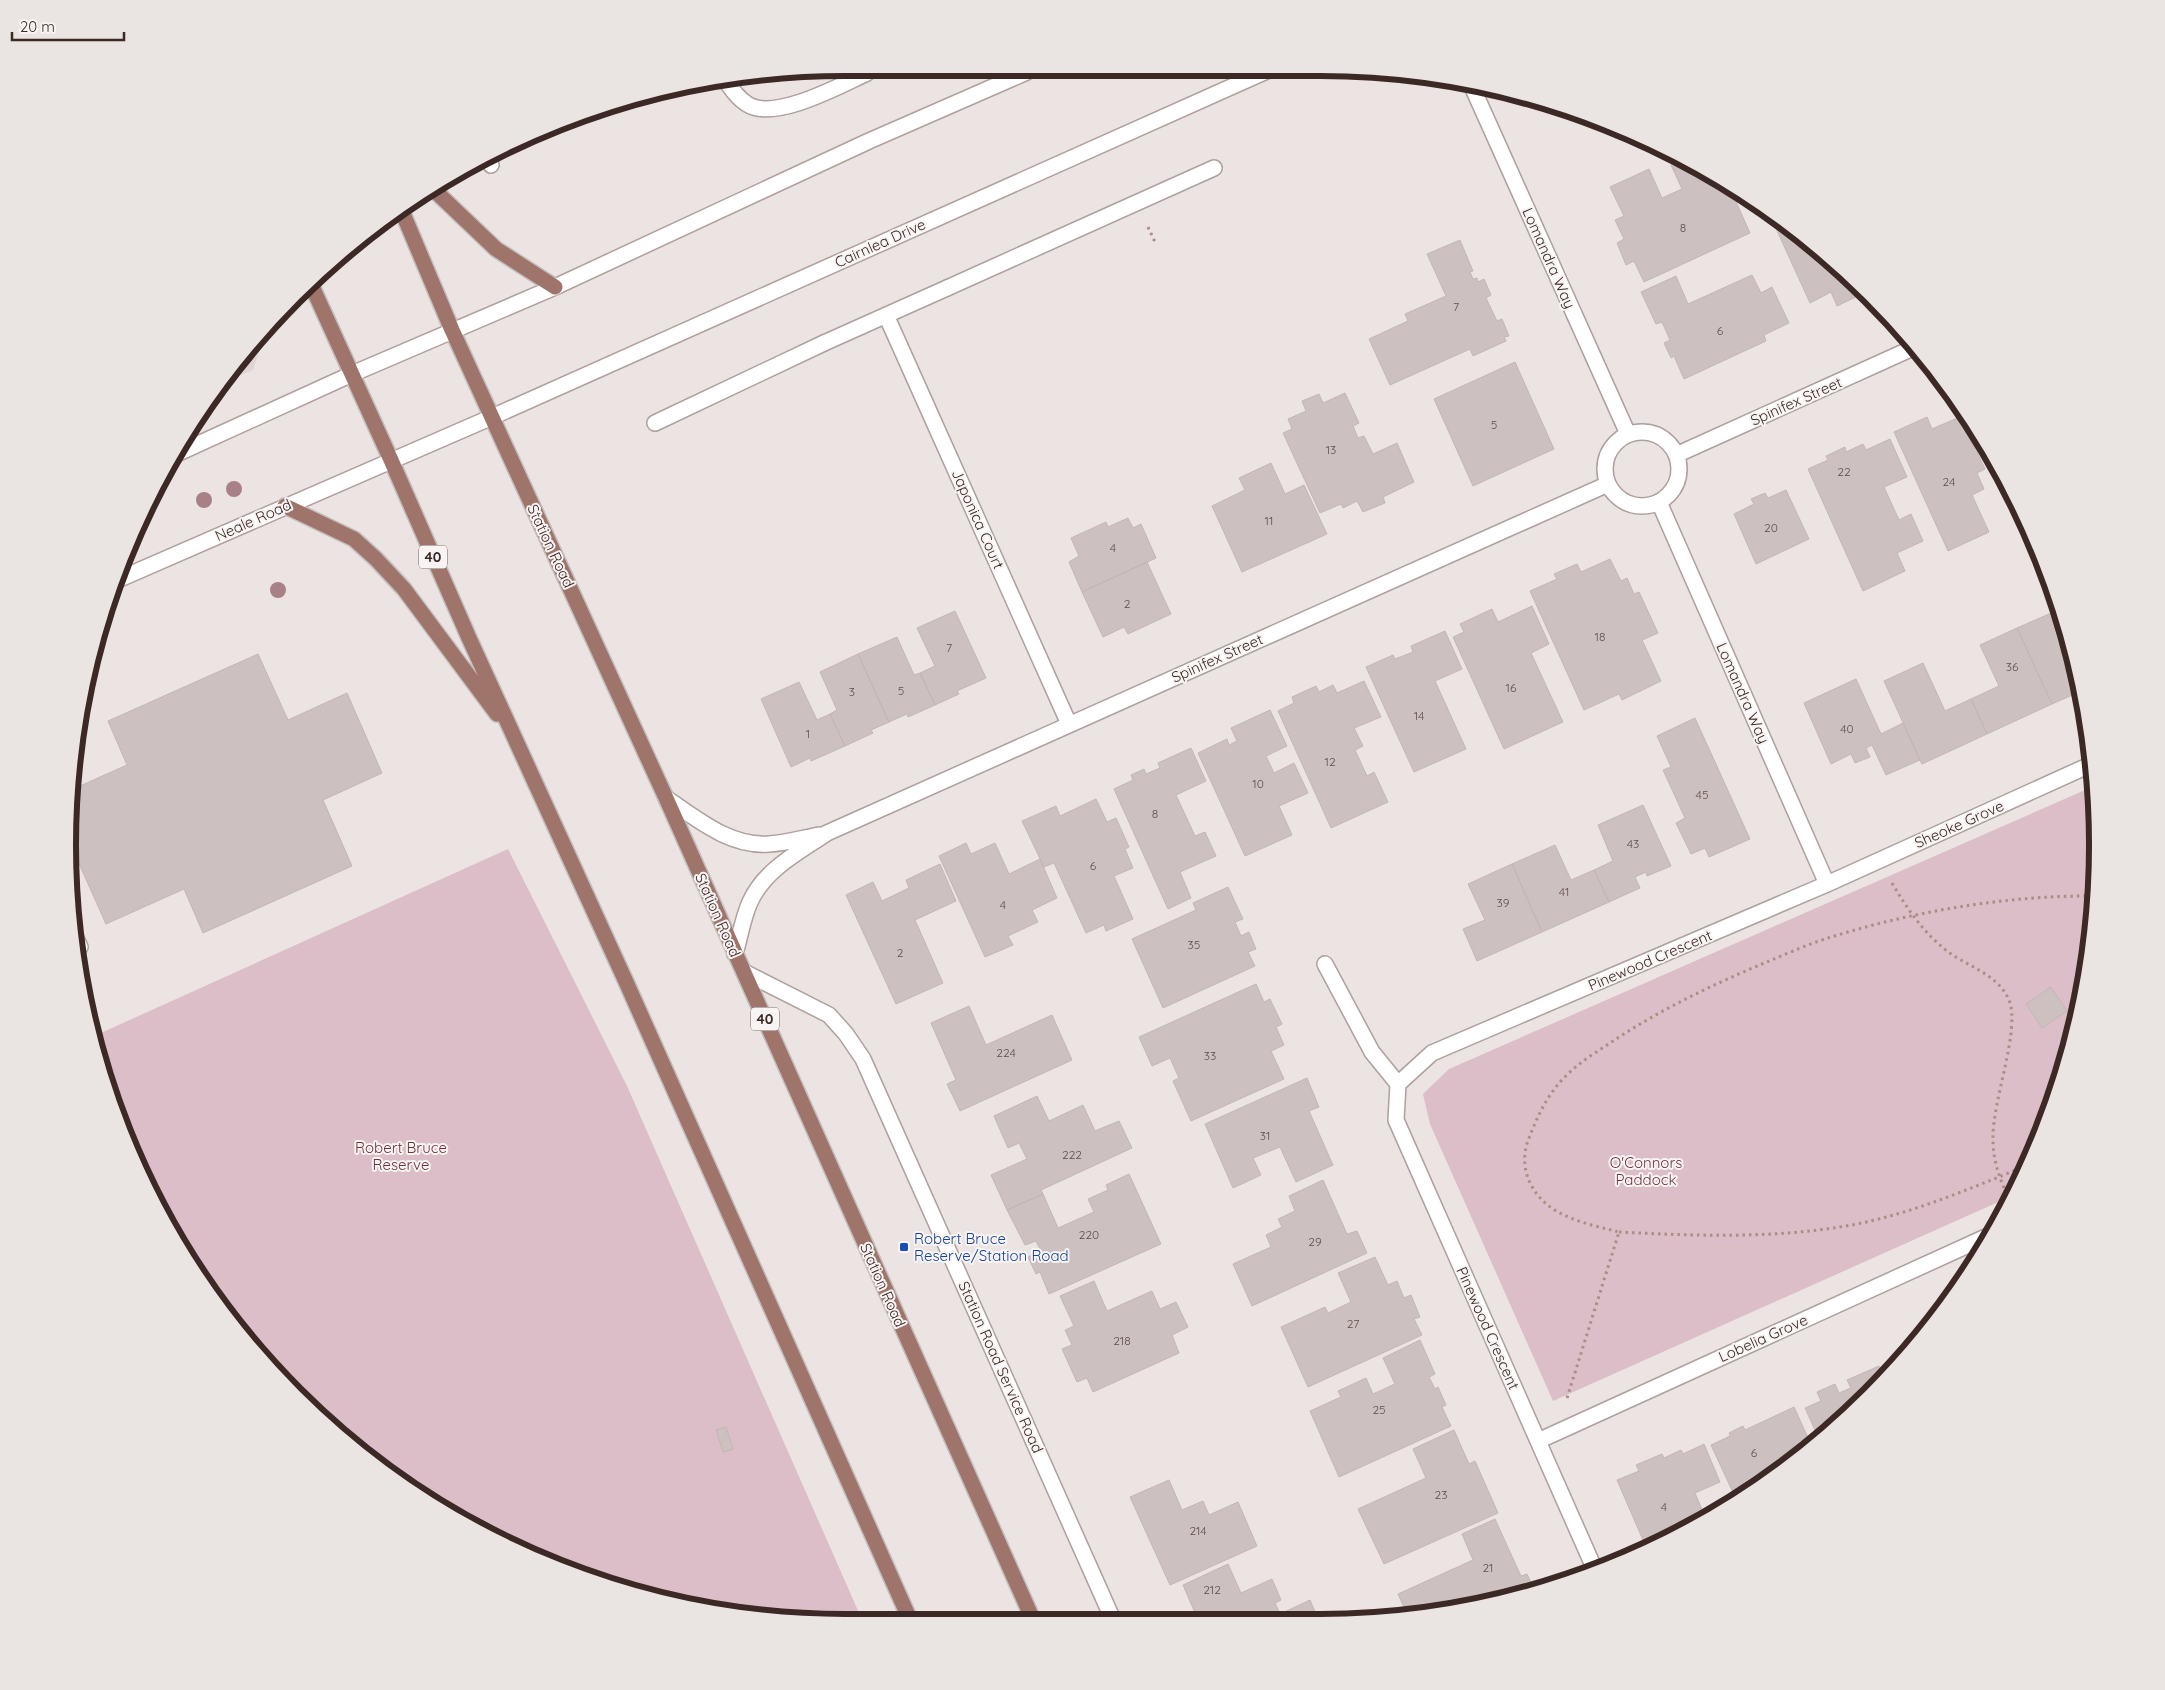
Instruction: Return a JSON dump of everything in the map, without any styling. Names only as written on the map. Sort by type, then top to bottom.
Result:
[{"type":"main road","points":[[438,194],[496,249],[555,287]]},
{"type":"main road","name":"Station Road","points":[[404,216],[452,330],[666,798],[1030,1614]]},
{"type":"main road","name":"40","points":[[313,290],[515,740],[627,984],[907,1614]]},
{"type":"main road","points":[[285,506],[354,540],[376,559],[404,589],[515,740]]},
{"type":"street","points":[[729,86],[748,105],[777,109],[799,103],[860,76]]},
{"type":"street","points":[[186,450],[352,374],[555,287],[1017,76]]},
{"type":"street","name":"Cairnlea Drive","points":[[391,460],[492,417],[1256,76]]},
{"type":"street","name":"Lomandra Way","points":[[1474,92],[1628,434]]},
{"type":"street","points":[[655,423],[824,343],[1214,168]]},
{"type":"street","name":"Japonica Court","points":[[886,316],[1069,724]]},
{"type":"street","name":"Spinifex Street","points":[[1676,455],[1908,350]]},
{"type":"street","points":[[1639,432],[1651,433],[1671,445],[1676,455],[1679,466],[1675,487],[1668,496],[1659,502],[1647,506],[1635,506],[1624,502],[1614,494],[1608,484],[1605,472],[1606,460],[1610,450],[1628,434],[1639,432]]},
{"type":"street","name":"Neale Road","points":[[125,576],[391,460]]},
{"type":"street","name":"Spinifex Street","points":[[736,954],[750,902],[764,879],[782,863],[828,833],[1608,484]]},
{"type":"street","name":"Lomandra Way","points":[[1659,502],[1827,884]]},
{"type":"street","name":"Sheoke Grove","points":[[1827,884],[2084,768]]},
{"type":"street","name":"Spinifex Street","points":[[666,798],[711,829],[743,842],[769,844],[828,833]]},
{"type":"street","name":"Pinewood Crescent","points":[[1592,1563],[1396,1120],[1398,1084],[1432,1053],[1827,884]]},
{"type":"street","points":[[1325,964],[1372,1052],[1398,1084]]},
{"type":"street","name":"Station Road Service Road","points":[[744,972],[829,1016],[846,1034],[863,1059],[1110,1614]]},
{"type":"street","name":"Lobelia Grove","points":[[1538,1441],[1978,1242]]},
{"type":"path","points":[[1889,879],[1912,917],[1948,952],[1991,977],[2000,986],[2008,999],[2012,1022],[1996,1105],[1992,1138],[1995,1165],[2006,1191]]},
{"type":"path","points":[[2016,1170],[1906,1211],[1858,1224],[1799,1233],[1745,1237],[1619,1232],[1588,1224],[1558,1212],[1545,1202],[1532,1186],[1524,1168],[1524,1148],[1536,1119],[1550,1095],[1567,1074],[1587,1058],[1644,1021],[1732,977],[1822,939],[1912,917],[1954,908],[1999,902],[2087,897]]},
{"type":"path","points":[[1567,1398],[1619,1232]]},
{"type":"shaded area","points":[[261,345],[253,370],[234,378]]},
{"type":"green space","name":"O'Connors Paddock","points":[[2086,789],[2089,845],[2087,895],[2074,995],[2063,1044],[2048,1092],[2030,1139],[2001,1201],[1553,1401],[1430,1124],[1423,1094],[1449,1069]]},
{"type":"green space","name":"Robert Bruce Reserve","points":[[508,849],[627,1086],[859,1614],[795,1612],[745,1607],[695,1599],[646,1588],[598,1573],[551,1555],[461,1511],[377,1455],[301,1389],[235,1313],[206,1272],[179,1229],[135,1139],[117,1092],[100,1034]]},
{"type":"building","points":[[1674,164],[1734,198],[1750,233],[1644,282],[1634,261],[1626,265],[1617,243],[1624,239],[1615,220],[1624,216],[1610,187],[1649,169],[1662,198],[1682,189],[1671,165]]},
{"type":"building","points":[[1775,226],[1827,267],[1856,293],[1856,297],[1837,306],[1831,292],[1810,303]]},
{"type":"building","points":[[1460,240],[1473,271],[1470,272],[1473,279],[1477,278],[1478,282],[1484,279],[1491,295],[1486,298],[1497,321],[1502,319],[1509,336],[1504,337],[1506,341],[1473,356],[1470,349],[1390,385],[1369,339],[1408,321],[1405,314],[1446,296],[1427,254]]},
{"type":"building","points":[[1752,275],[1761,293],[1772,287],[1789,323],[1764,335],[1766,341],[1684,379],[1674,356],[1671,358],[1664,343],[1670,340],[1662,322],[1656,324],[1641,292],[1676,276],[1688,304]]},
{"type":"building","points":[[1515,362],[1554,449],[1473,486],[1434,399]]},
{"type":"building","points":[[1345,393],[1359,423],[1353,426],[1358,438],[1364,436],[1373,454],[1397,443],[1414,482],[1383,497],[1385,503],[1363,512],[1357,501],[1343,508],[1341,504],[1320,513],[1283,433],[1292,429],[1288,419],[1306,411],[1302,401],[1319,394],[1323,403]]},
{"type":"building","points":[[1927,417],[1932,429],[1959,417],[1980,451],[1977,452],[1985,469],[1977,473],[1984,489],[1972,495],[1989,532],[1948,551],[1894,432]]},
{"type":"building","points":[[1890,439],[1907,477],[1884,487],[1899,520],[1911,514],[1923,541],[1897,553],[1905,571],[1863,591],[1808,469],[1828,460],[1826,456],[1845,447],[1846,452],[1863,444],[1866,450]]},
{"type":"building","points":[[1271,463],[1285,494],[1304,485],[1327,534],[1242,572],[1212,506],[1245,490],[1239,478]]},
{"type":"building","points":[[1786,490],[1809,539],[1756,564],[1734,514],[1754,504],[1751,499],[1765,493],[1768,498]]},
{"type":"building","points":[[1128,518],[1133,528],[1141,524],[1156,558],[1082,592],[1069,562],[1079,556],[1071,538],[1106,522],[1108,527]]},
{"type":"building","points":[[1610,559],[1621,581],[1627,578],[1634,594],[1639,592],[1658,633],[1642,640],[1661,681],[1622,700],[1619,694],[1584,710],[1530,591],[1557,579],[1554,574],[1577,564],[1581,572]]},
{"type":"building","points":[[1147,562],[1171,614],[1128,634],[1124,627],[1103,637],[1082,592]]},
{"type":"building","points":[[1532,606],[1549,644],[1531,653],[1563,722],[1504,749],[1453,637],[1464,632],[1460,624],[1492,609],[1498,622]]},
{"type":"building","points":[[955,611],[986,678],[957,691],[959,694],[935,705],[920,673],[935,666],[917,628]]},
{"type":"building","points":[[2053,612],[2063,646],[2074,694],[2052,704],[2017,628]]},
{"type":"building","points":[[2017,628],[2052,704],[1987,734],[1971,699],[1999,686],[1980,645]]},
{"type":"building","points":[[1445,631],[1462,669],[1435,681],[1466,749],[1414,772],[1366,667],[1393,655],[1395,659],[1413,652],[1411,646]]},
{"type":"building","points":[[897,637],[914,675],[920,673],[935,705],[908,717],[907,714],[889,722],[858,654]]},
{"type":"building","points":[[258,654],[288,720],[347,693],[382,773],[323,800],[352,866],[203,933],[184,889],[106,924],[77,858],[76,845],[79,786],[127,765],[108,721]]},
{"type":"building","points":[[858,654],[889,722],[871,730],[873,733],[845,746],[830,714],[837,710],[820,672]]},
{"type":"building","points":[[1923,663],[1945,711],[1971,699],[1987,734],[1922,764],[1884,681]]},
{"type":"building","points":[[1856,679],[1881,734],[1903,723],[1920,760],[1886,775],[1872,745],[1866,748],[1870,757],[1855,763],[1851,754],[1831,764],[1804,703]]},
{"type":"building","points":[[1364,681],[1381,717],[1354,728],[1363,746],[1355,750],[1367,776],[1374,772],[1388,802],[1331,828],[1278,711],[1294,703],[1292,697],[1316,686],[1319,692],[1333,685],[1337,693]]},
{"type":"building","points":[[799,682],[817,720],[830,714],[845,746],[811,761],[810,758],[791,767],[761,699]]},
{"type":"building","points":[[1270,710],[1287,746],[1266,756],[1274,773],[1294,763],[1308,793],[1279,806],[1292,835],[1245,856],[1198,753],[1227,739],[1229,745],[1237,741],[1231,728]]},
{"type":"building","points":[[1695,718],[1750,839],[1709,857],[1705,848],[1691,854],[1676,823],[1685,818],[1663,770],[1671,767],[1657,736]]},
{"type":"building","points":[[1191,748],[1206,781],[1176,795],[1195,836],[1205,832],[1216,856],[1180,872],[1191,898],[1168,909],[1114,789],[1133,780],[1131,775],[1144,769],[1146,774],[1160,768],[1158,763]]},
{"type":"building","points":[[1096,799],[1107,822],[1116,818],[1129,847],[1125,849],[1133,868],[1114,876],[1133,919],[1106,931],[1104,925],[1086,933],[1054,863],[1044,867],[1022,821],[1056,806],[1060,816]]},
{"type":"building","points":[[1643,805],[1671,866],[1647,876],[1646,872],[1635,877],[1640,888],[1609,902],[1594,870],[1613,861],[1598,825]]},
{"type":"building","points":[[966,843],[971,854],[995,843],[1009,874],[1040,859],[1057,898],[1032,910],[1038,922],[1008,936],[1013,945],[985,957],[939,856]]},
{"type":"building","points":[[1555,845],[1571,880],[1594,870],[1609,902],[1542,932],[1512,864]]},
{"type":"building","points":[[940,864],[956,901],[915,920],[943,983],[896,1004],[846,895],[873,882],[882,901],[909,888],[906,880]]},
{"type":"building","points":[[1512,864],[1542,932],[1477,961],[1463,929],[1485,920],[1468,884]]},
{"type":"building","points":[[1228,887],[1243,919],[1235,922],[1241,936],[1249,932],[1256,949],[1248,952],[1255,966],[1163,1008],[1132,939],[1196,910],[1193,903]]},
{"type":"building","points":[[1256,984],[1264,1002],[1270,999],[1282,1024],[1276,1027],[1284,1045],[1271,1051],[1284,1079],[1191,1121],[1173,1081],[1179,1078],[1170,1058],[1152,1066],[1139,1037]]},
{"type":"building","points":[[2051,987],[2067,1011],[2042,1028],[2026,1004]]},
{"type":"building","points":[[969,1006],[986,1045],[1052,1015],[1072,1060],[960,1111],[947,1084],[956,1080],[931,1023]]},
{"type":"building","points":[[1307,1078],[1319,1107],[1309,1111],[1333,1165],[1296,1182],[1280,1147],[1253,1158],[1261,1175],[1233,1188],[1205,1124]]},
{"type":"building","points":[[1037,1096],[1049,1121],[1083,1105],[1095,1131],[1119,1121],[1132,1148],[1041,1190],[1043,1194],[1007,1210],[991,1175],[1027,1159],[1019,1143],[1008,1148],[994,1116]]},
{"type":"building","points":[[1129,1174],[1161,1244],[1049,1294],[1040,1272],[1036,1274],[1028,1257],[1041,1251],[1036,1241],[1025,1245],[1007,1210],[1043,1194],[1058,1228],[1094,1212],[1088,1199],[1108,1190],[1106,1185]]},
{"type":"building","points":[[1323,1180],[1347,1234],[1357,1231],[1367,1253],[1252,1306],[1233,1264],[1271,1247],[1266,1235],[1282,1227],[1278,1219],[1295,1211],[1289,1196]]},
{"type":"building","points":[[1375,1257],[1388,1285],[1397,1281],[1404,1298],[1411,1295],[1420,1317],[1414,1319],[1422,1335],[1308,1387],[1281,1327],[1325,1307],[1328,1313],[1351,1302],[1338,1273]]},
{"type":"building","points":[[1094,1281],[1107,1311],[1152,1291],[1160,1309],[1176,1302],[1188,1327],[1172,1335],[1179,1353],[1093,1392],[1087,1378],[1077,1382],[1062,1349],[1072,1345],[1065,1330],[1074,1326],[1060,1296]]},
{"type":"building","points":[[1420,1340],[1435,1374],[1429,1377],[1435,1389],[1438,1387],[1446,1405],[1442,1407],[1451,1426],[1339,1477],[1310,1411],[1341,1397],[1338,1391],[1366,1378],[1373,1394],[1395,1384],[1383,1358]]},
{"type":"building","points":[[1879,1366],[1881,1370],[1864,1389],[1816,1432],[1805,1408],[1821,1401],[1817,1392],[1835,1384],[1839,1393],[1851,1388],[1847,1380]]},
{"type":"building","points":[[1794,1407],[1808,1438],[1792,1447],[1794,1450],[1788,1455],[1733,1493],[1711,1445],[1730,1436],[1729,1433],[1743,1426],[1745,1430]]},
{"type":"building","points":[[726,1427],[733,1449],[723,1452],[716,1430]]},
{"type":"building","points":[[1454,1430],[1469,1464],[1475,1461],[1498,1513],[1384,1564],[1358,1509],[1426,1478],[1413,1449]]},
{"type":"building","points":[[1704,1444],[1720,1482],[1695,1493],[1703,1512],[1644,1541],[1617,1480],[1639,1471],[1636,1465],[1662,1454],[1664,1458],[1681,1450],[1683,1454]]},
{"type":"building","points":[[1169,1480],[1182,1510],[1203,1501],[1209,1515],[1238,1502],[1257,1546],[1170,1585],[1130,1497]]},
{"type":"building","points":[[1495,1519],[1521,1576],[1527,1574],[1532,1584],[1470,1599],[1405,1609],[1398,1594],[1473,1560],[1462,1534]]},
{"type":"building","points":[[1228,1564],[1241,1593],[1272,1579],[1281,1600],[1275,1603],[1280,1614],[1208,1614],[1206,1611],[1196,1614],[1183,1585]]},
{"type":"building","points":[[1310,1600],[1316,1614],[1280,1614]]},
{"type":"place","name":"Robert Bruce Reserve/Station Road","points":[[904,1247]]}]
